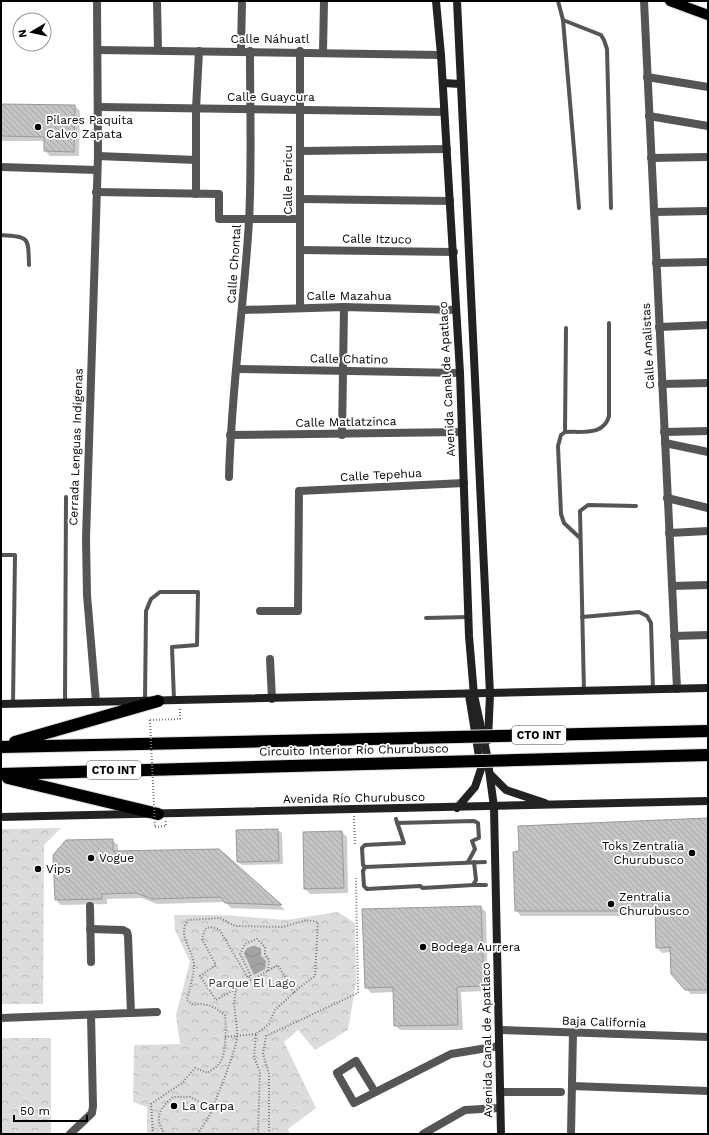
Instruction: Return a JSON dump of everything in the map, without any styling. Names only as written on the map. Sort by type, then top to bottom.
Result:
[{"type":"highway","points":[[1,746],[158,701]]},
{"type":"highway","name":"Circuito Interior Río Churubusco","points":[[1,746],[708,731]]},
{"type":"highway","name":"Circuito Interior Río Churubusco","points":[[1,775],[708,756]]},
{"type":"highway","points":[[1,775],[158,814]]},
{"type":"main road","points":[[670,1],[708,16]]},
{"type":"street","name":"Cerrada Lenguas Indígenas","points":[[96,702],[87,595],[86,539],[98,156],[97,1]]},
{"type":"street","points":[[157,1],[158,50]]},
{"type":"street","points":[[241,51],[242,1]]},
{"type":"street","points":[[323,52],[324,1]]},
{"type":"street","name":"Avenida Canal de Apatlaco","points":[[436,1],[454,252],[472,695],[487,755],[494,807],[501,1134]]},
{"type":"street","name":"Avenida Canal de Apatlaco","points":[[457,1],[490,694],[487,755]]},
{"type":"street","name":"Calle Analistas","points":[[644,1],[677,689]]},
{"type":"street","name":"Calle Náhuatl","points":[[98,50],[323,52],[441,55]]},
{"type":"street","points":[[196,194],[196,109],[199,51]]},
{"type":"street","name":"Calle Chontal","points":[[229,477],[230,435],[243,310],[249,219],[250,51]]},
{"type":"street","name":"Calle Pericu","points":[[300,52],[300,308]]},
{"type":"street","points":[[647,77],[708,87]]},
{"type":"street","points":[[443,83],[461,84]]},
{"type":"street","name":"Calle Guaycura","points":[[98,107],[444,112]]},
{"type":"street","points":[[649,116],[708,126]]},
{"type":"street","points":[[300,152],[447,148]]},
{"type":"street","points":[[98,156],[196,160]]},
{"type":"street","points":[[651,158],[708,157]]},
{"type":"street","points":[[1,167],[97,170]]},
{"type":"street","points":[[96,192],[219,194],[219,219],[300,219]]},
{"type":"street","points":[[300,199],[450,201]]},
{"type":"street","points":[[654,212],[708,211]]},
{"type":"street","name":"Calle Itzuco","points":[[300,250],[454,252]]},
{"type":"street","points":[[656,263],[708,262]]},
{"type":"street","points":[[342,435],[344,307]]},
{"type":"street","name":"Calle Mazahua","points":[[243,310],[344,307],[456,310]]},
{"type":"street","points":[[659,327],[708,325]]},
{"type":"street","name":"Calle Chatino","points":[[237,369],[460,373]]},
{"type":"street","points":[[662,384],[708,383]]},
{"type":"street","points":[[664,432],[708,431]]},
{"type":"street","name":"Calle Matlatzinca","points":[[230,435],[342,435],[462,432]]},
{"type":"street","points":[[665,443],[708,452]]},
{"type":"street","name":"Calle Tepehua","points":[[260,611],[298,611],[299,492],[464,483]]},
{"type":"street","points":[[667,498],[708,508]]},
{"type":"street","points":[[669,533],[708,532]]},
{"type":"street","points":[[672,586],[708,585]]},
{"type":"street","points":[[674,636],[708,635]]},
{"type":"street","points":[[270,659],[272,699]]},
{"type":"street","points":[[1,704],[472,695],[708,688]]},
{"type":"street","points":[[457,808],[475,787],[481,768],[472,695]]},
{"type":"street","points":[[489,773],[498,784],[510,792],[553,805]]},
{"type":"street","name":"Avenida Río Churubusco","points":[[1,817],[457,808],[708,801]]},
{"type":"street","points":[[90,906],[91,962]]},
{"type":"street","points":[[90,929],[123,930],[127,932],[131,1013]]},
{"type":"street","points":[[1,1018],[158,1012]]},
{"type":"street","points":[[70,1134],[92,1113],[94,1106],[91,1014]]},
{"type":"street","name":"Baja California","points":[[499,1030],[708,1037]]},
{"type":"street","points":[[571,1134],[573,1033]]},
{"type":"street","points":[[375,1092],[356,1061],[337,1073],[354,1103],[451,1054],[499,1046]]},
{"type":"street","points":[[572,1086],[708,1091]]},
{"type":"street","points":[[500,1092],[561,1092]]},
{"type":"street","points":[[423,1134],[465,1110],[500,1108]]},
{"type":"lane","points":[[558,1],[563,20],[578,208]]},
{"type":"lane","points":[[563,20],[601,35],[607,49],[611,208]]},
{"type":"lane","points":[[1,236],[20,236],[28,242],[29,265]]},
{"type":"lane","points":[[580,538],[564,523],[561,514],[558,446],[561,435],[565,432],[600,430],[607,424],[609,416],[609,323]]},
{"type":"lane","points":[[565,432],[566,328]]},
{"type":"lane","points":[[65,703],[66,496]]},
{"type":"lane","points":[[584,692],[580,511],[583,507],[588,505],[636,506]]},
{"type":"lane","points":[[1,554],[15,555],[13,704]]},
{"type":"lane","points":[[145,702],[146,610],[151,599],[160,592],[198,592],[198,645],[172,647],[177,701]]},
{"type":"lane","points":[[582,617],[639,612],[647,616],[651,623],[653,690]]},
{"type":"lane","points":[[426,618],[468,616]]},
{"type":"lane","points":[[468,862],[475,849],[472,841],[479,838],[478,823],[474,821],[396,821],[404,843],[365,845],[362,848],[363,865],[365,867],[363,871],[364,886],[367,889],[486,885]]},
{"type":"lane","points":[[472,885],[476,880],[474,862]]},
{"type":"lane","points":[[365,867],[485,862]]},
{"type":"path","points":[[155,827],[150,720],[180,718],[177,701]]},
{"type":"path","points":[[354,810],[355,849]]},
{"type":"path","points":[[269,1134],[269,1074],[264,1054],[266,1036],[358,992],[356,873]]},
{"type":"path","points":[[153,1134],[151,1104],[182,1083],[195,1068],[208,1072],[219,1064],[223,1054],[225,1015],[215,1007],[201,1003],[193,1005],[187,1000],[194,964],[184,936],[184,925],[188,920],[220,918],[235,926],[283,927],[306,920],[318,922],[315,976],[275,1010],[269,1024],[256,1034],[225,1037]]},
{"type":"path","points":[[268,971],[269,960],[265,954],[265,947],[257,939],[245,944],[240,954],[251,976],[248,978],[219,929],[210,927],[205,929],[202,939],[216,965],[200,976],[216,1000],[268,971],[278,965],[294,993]]},
{"type":"path","points":[[198,1134],[211,1111],[222,1086],[237,1035],[233,1006],[237,988]]},
{"type":"path","points":[[256,1034],[254,1057],[260,1072],[258,1134]]},
{"type":"path","points":[[165,1134],[159,1122],[159,1113],[161,1108],[173,1097],[190,1097],[204,1104],[214,1102]]},
{"type":"green space","points":[[61,828],[44,845],[43,1004],[1,1004],[1,829]]},
{"type":"green space","name":"Parque El Lago","points":[[338,912],[355,923],[356,982],[348,1030],[315,1050],[298,1030],[284,1042],[316,1108],[288,1129],[290,1134],[147,1134],[147,1107],[133,1102],[134,1045],[180,1044],[176,1015],[190,962],[175,930],[174,915],[223,915],[286,920]]},
{"type":"green space","points":[[1,1038],[51,1038],[51,1134],[1,1134]]},
{"type":"water","points":[[254,946],[261,948],[261,956],[266,961],[265,969],[254,975],[244,953],[247,948]]},
{"type":"building","name":"Pilares Paquita Calvo Zapata","points":[[1,104],[75,105],[74,152],[44,151],[44,137],[1,136]]},
{"type":"building","name":"Zentralia Churubusco","points":[[708,818],[708,990],[685,990],[671,974],[670,947],[656,948],[655,911],[515,911],[513,852],[519,851],[518,826]]},
{"type":"building","points":[[278,829],[279,861],[237,862],[236,830]]},
{"type":"building","points":[[342,831],[344,888],[304,889],[303,832]]},
{"type":"building","points":[[113,839],[113,851],[219,849],[282,905],[225,903],[221,897],[152,899],[136,893],[102,894],[102,899],[55,900],[53,855],[66,840]]},
{"type":"building","name":"Bodega Aurrera","points":[[481,906],[484,986],[457,987],[458,1025],[394,1026],[393,987],[365,988],[362,909]]},
{"type":"place","name":"Pilares Paquita Calvo Zapata","points":[[38,127]]},
{"type":"place","name":"Toks Zentralia Churubusco","points":[[692,853]]},
{"type":"place","name":"Vogue","points":[[91,858]]},
{"type":"place","name":"Vips","points":[[38,869]]},
{"type":"place","name":"Zentralia Churubusco","points":[[611,904]]},
{"type":"place","name":"Bodega Aurrera","points":[[423,947]]},
{"type":"place","name":"La Carpa","points":[[174,1106]]}]
